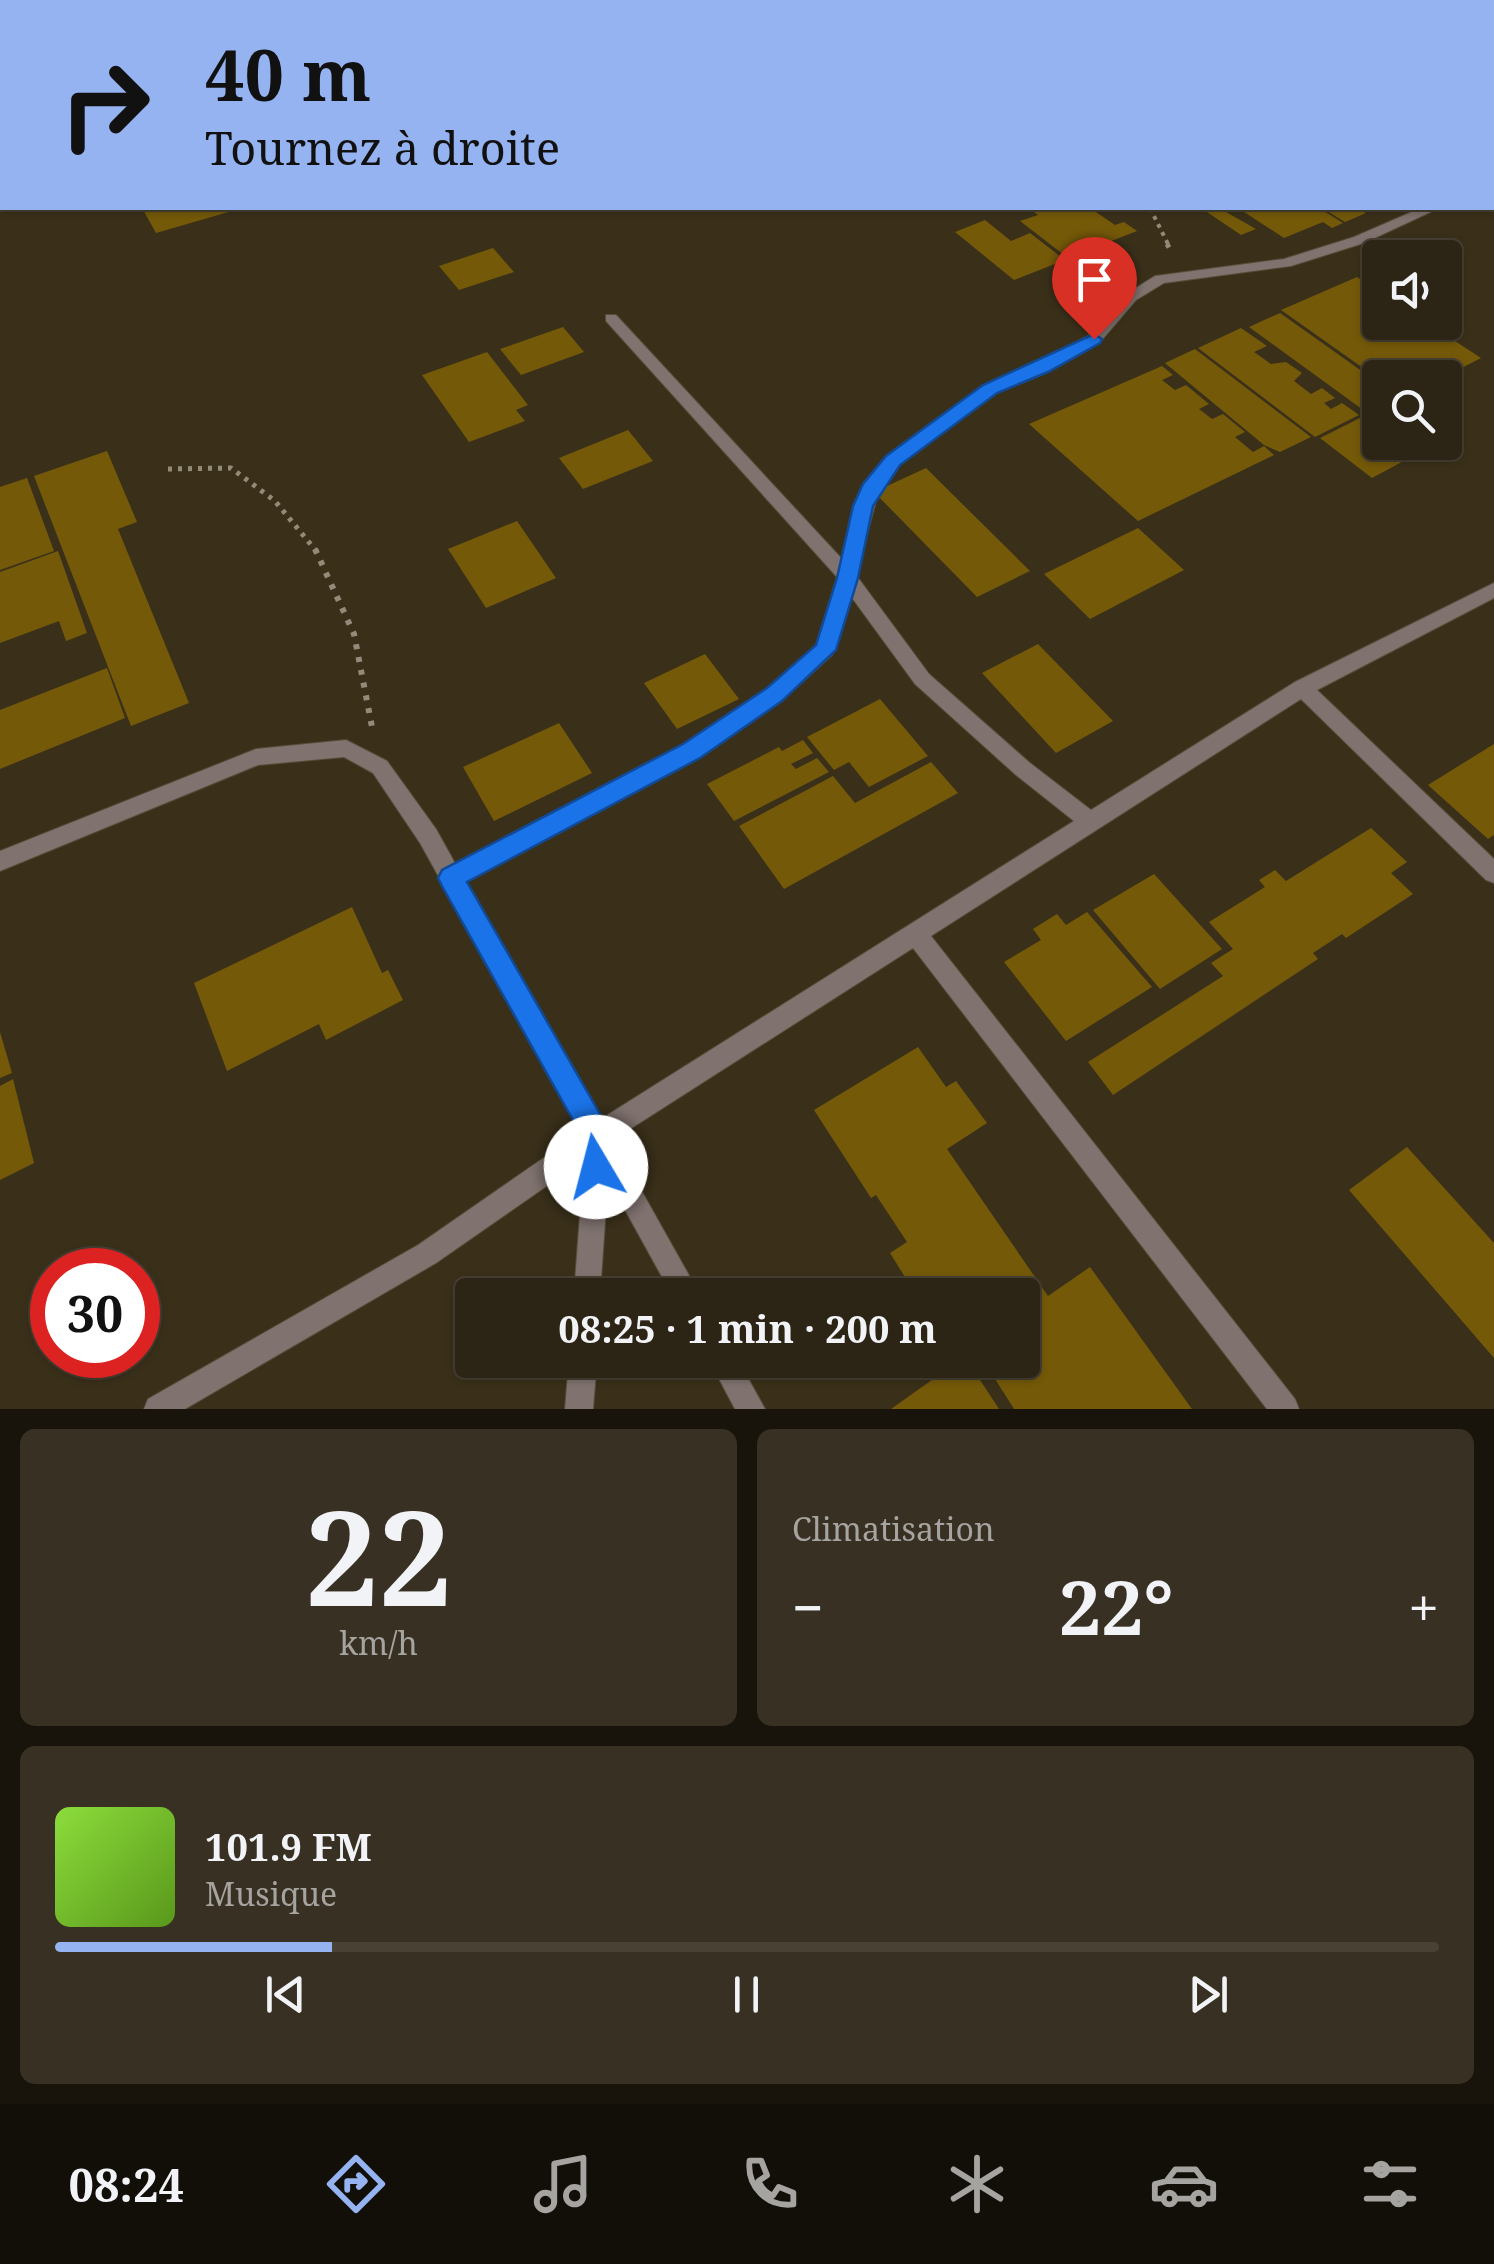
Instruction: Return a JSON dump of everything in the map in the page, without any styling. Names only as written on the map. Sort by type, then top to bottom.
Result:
[{"type":"street","points":[[451,878],[692,751],[774,694],[825,650],[870,489],[893,460],[990,389],[1042,368],[1094,339],[1131,297],[1160,279],[1286,263],[1359,240],[1427,210]]},
{"type":"street","points":[[611,318],[848,578],[922,679],[1023,770],[1088,820]]},
{"type":"street","points":[[158,1409],[427,1254],[598,1135],[1088,820],[1302,688],[1494,590]]},
{"type":"street","points":[[1302,688],[1494,873]]},
{"type":"street","points":[[1,858],[256,757],[346,748],[380,768],[404,798],[451,878],[678,1278]]},
{"type":"street","points":[[914,932],[1285,1409]]},
{"type":"street","points":[[588,1278],[598,1135]]},
{"type":"street","points":[[579,1409],[581,1378]]},
{"type":"street","points":[[734,1378],[751,1409]]},
{"type":"path","points":[[1151,210],[1170,244],[1176,277]]},
{"type":"path","points":[[168,468],[231,468],[275,501],[318,553],[354,634],[380,768]]},
{"type":"building","points":[[143,210],[236,210],[156,233]]},
{"type":"building","points":[[1032,210],[1093,210],[1115,225],[1124,222],[1137,231],[1068,258],[1020,221],[1038,215]]},
{"type":"building","points":[[1204,210],[1223,210],[1256,229],[1241,235]]},
{"type":"building","points":[[1241,210],[1322,210],[1343,223],[1332,228],[1323,222],[1284,238]]},
{"type":"building","points":[[1325,210],[1366,213],[1345,222]]},
{"type":"building","points":[[985,220],[1011,241],[1030,233],[1065,260],[1014,280],[955,232]]},
{"type":"building","points":[[493,248],[514,272],[459,290],[439,266]]},
{"type":"building","points":[[1357,277],[1362,280],[1362,340],[1454,340],[1481,358],[1462,368],[1462,360],[1362,360],[1362,367],[1281,310]]},
{"type":"building","points":[[1280,313],[1362,371],[1362,409],[1249,327]]},
{"type":"building","points":[[563,327],[584,352],[521,375],[500,349]]},
{"type":"building","points":[[1241,328],[1267,346],[1254,352],[1271,364],[1286,362],[1302,373],[1294,381],[1311,394],[1322,388],[1335,398],[1324,403],[1331,409],[1342,403],[1359,415],[1315,437],[1198,348]]},
{"type":"building","points":[[1195,349],[1311,437],[1280,452],[1264,445],[1165,363]]},
{"type":"building","points":[[487,352],[528,405],[516,410],[525,421],[469,442],[422,375]]},
{"type":"building","points":[[1162,366],[1173,375],[1162,380],[1175,390],[1186,385],[1209,404],[1199,409],[1212,419],[1223,414],[1245,432],[1235,437],[1253,452],[1264,446],[1274,455],[1138,521],[1029,424]]},
{"type":"building","points":[[1362,417],[1362,460],[1406,460],[1372,478],[1320,438]]},
{"type":"building","points":[[628,430],[653,461],[583,489],[559,458]]},
{"type":"building","points":[[107,451],[137,522],[118,529],[189,703],[131,726],[34,476]]},
{"type":"building","points":[[926,468],[1030,571],[977,597],[874,492]]},
{"type":"building","points":[[27,478],[54,551],[0,570],[0,487]]},
{"type":"building","points":[[517,521],[556,578],[486,608],[448,549]]},
{"type":"building","points":[[1138,528],[1184,570],[1090,619],[1044,574]]},
{"type":"building","points":[[58,551],[87,633],[66,641],[59,621],[0,643],[0,572]]},
{"type":"building","points":[[1038,644],[1113,721],[1056,753],[982,673]]},
{"type":"building","points":[[705,654],[739,699],[677,729],[644,683]]},
{"type":"building","points":[[107,668],[125,718],[0,769],[0,710]]},
{"type":"building","points":[[880,699],[928,756],[869,787],[849,762],[834,770],[807,737]]},
{"type":"building","points":[[559,723],[592,773],[494,821],[463,767]]},
{"type":"building","points":[[803,740],[813,753],[791,764],[796,769],[817,758],[829,772],[734,821],[707,784],[779,747],[782,751]]},
{"type":"building","points":[[1494,744],[1494,835],[1488,839],[1428,785]]},
{"type":"building","points":[[931,762],[958,793],[784,889],[739,826],[833,776],[855,803]]},
{"type":"building","points":[[1371,828],[1407,862],[1391,873],[1413,894],[1346,938],[1342,934],[1313,953],[1318,959],[1113,1095],[1088,1062],[1223,976],[1211,963],[1233,949],[1209,922],[1265,887],[1259,880],[1275,870],[1286,881]]},
{"type":"building","points":[[1154,874],[1222,949],[1160,989],[1093,910]]},
{"type":"building","points":[[352,907],[382,973],[388,970],[403,1000],[326,1040],[319,1024],[227,1071],[194,983]]},
{"type":"building","points":[[1087,912],[1152,987],[1066,1041],[1004,962],[1041,940],[1033,929],[1057,914],[1066,925]]},
{"type":"building","points":[[0,1032],[12,1073],[0,1078]]},
{"type":"building","points":[[918,1047],[946,1087],[956,1081],[987,1123],[947,1149],[1036,1278],[905,1278],[890,1253],[907,1242],[876,1195],[871,1198],[814,1110]]},
{"type":"building","points":[[13,1079],[34,1163],[0,1180],[0,1086]]},
{"type":"building","points":[[1407,1147],[1494,1243],[1494,1358],[1349,1190]]},
{"type":"building","points":[[1090,1267],[1192,1409],[1014,1409],[994,1378],[1040,1378],[1040,1284],[1048,1296]]},
{"type":"building","points":[[935,1378],[979,1378],[999,1409],[891,1409]]},
{"type":"route","points":[[596,1167],[598,1135],[451,878],[692,751],[774,694],[825,650],[848,578],[863,506],[870,489],[893,460],[990,389],[1042,368],[1094,339]]}]
